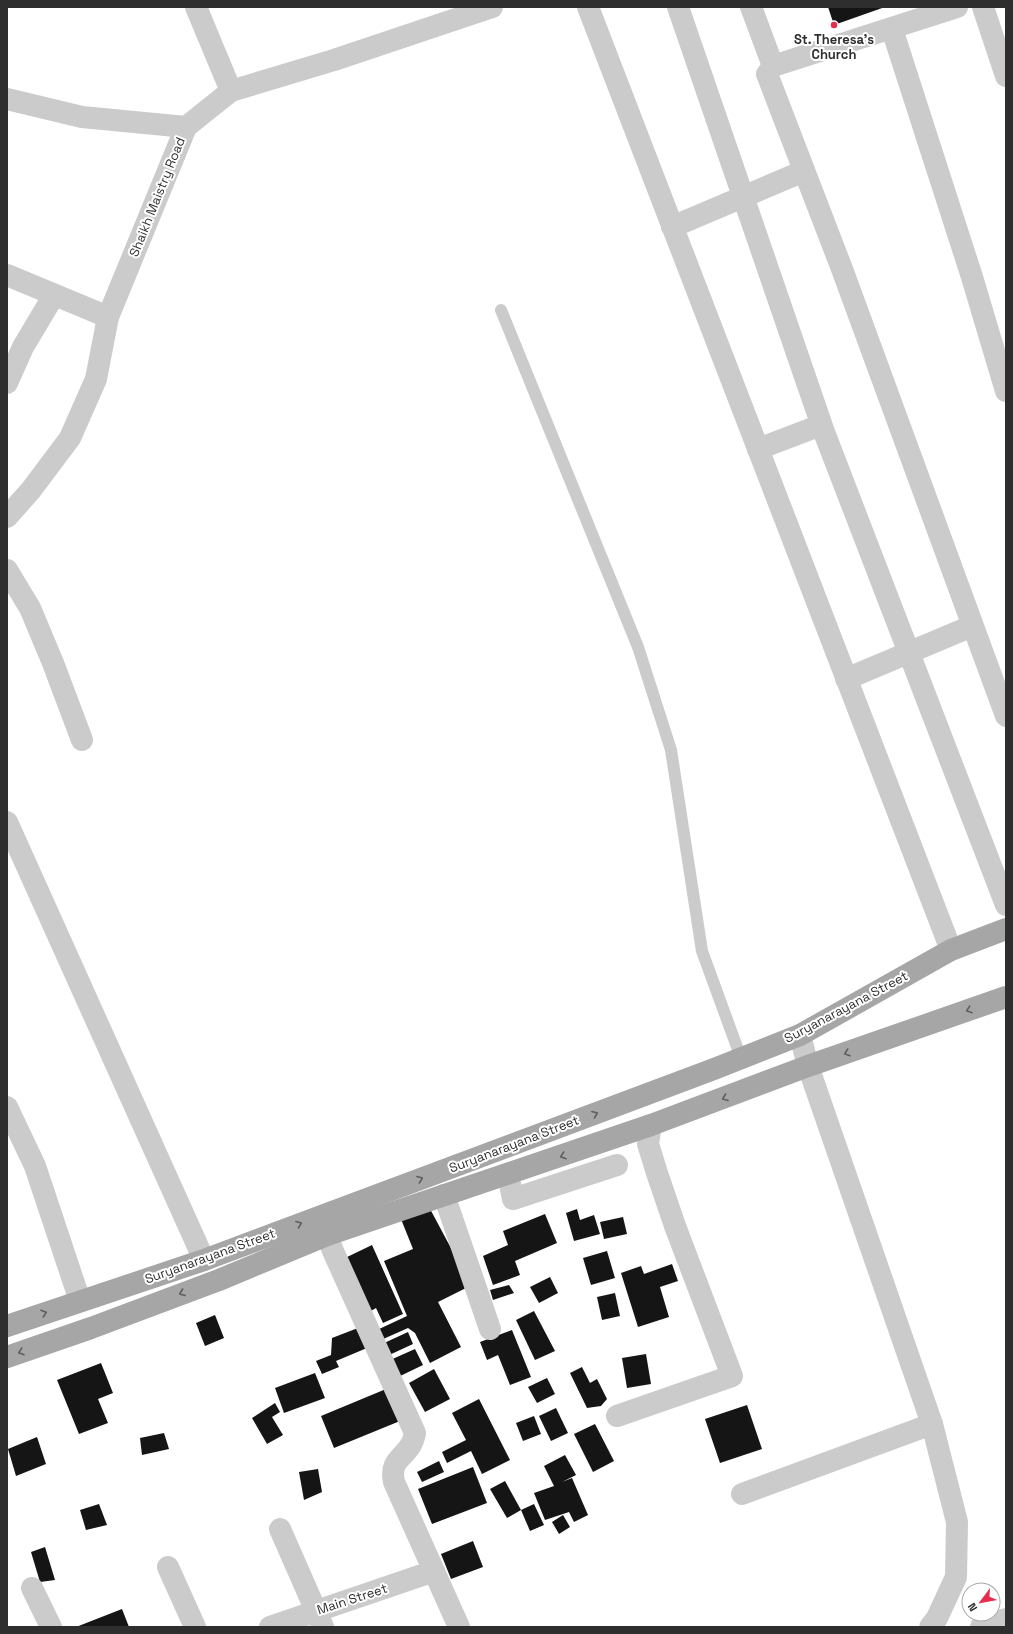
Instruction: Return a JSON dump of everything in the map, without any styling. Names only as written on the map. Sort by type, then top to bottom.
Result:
[{"type":"main road","name":"Suryanarayana Street","points":[[7,1326],[204,1260],[800,1035],[951,950],[1006,929]]},
{"type":"main road","name":"Suryanarayana Street","points":[[7,1357],[91,1328],[205,1285],[327,1235],[651,1126],[808,1066],[1006,997]]},
{"type":"street","points":[[196,7],[231,91]]},
{"type":"street","name":"Shaikh Maistry Road","points":[[7,517],[31,490],[70,438],[96,379],[108,317],[186,127],[231,91],[334,60],[457,12],[492,7]]},
{"type":"street","points":[[588,7],[951,950]]},
{"type":"street","points":[[678,7],[821,425],[1006,905]]},
{"type":"street","points":[[751,7],[773,66]]},
{"type":"street","points":[[957,7],[773,66],[768,74],[1006,716]]},
{"type":"street","points":[[983,7],[1006,76]]},
{"type":"street","points":[[892,29],[972,277],[1006,391]]},
{"type":"street","points":[[7,99],[82,117],[186,127]]},
{"type":"street","points":[[672,227],[804,171]]},
{"type":"street","points":[[7,275],[108,317]]},
{"type":"street","points":[[7,383],[23,347],[54,295]]},
{"type":"street","points":[[758,449],[821,425]]},
{"type":"street","points":[[7,570],[30,608],[82,740]]},
{"type":"street","points":[[846,679],[972,626]]},
{"type":"street","points":[[7,822],[204,1260]]},
{"type":"street","points":[[800,1035],[808,1066],[932,1424],[957,1522],[956,1577],[937,1618],[930,1627]]},
{"type":"street","points":[[7,1107],[35,1166],[80,1301]]},
{"type":"street","points":[[617,1416],[732,1376],[674,1226],[648,1144],[651,1126]]},
{"type":"street","points":[[508,1174],[512,1199],[617,1165]]},
{"type":"street","points":[[444,1195],[490,1329]]},
{"type":"street","points":[[327,1235],[415,1434],[414,1441],[410,1448],[394,1465],[392,1473],[394,1482],[458,1627]]},
{"type":"street","points":[[742,1494],[932,1424]]},
{"type":"street","points":[[280,1529],[319,1619]]},
{"type":"street","points":[[168,1567],[195,1627]]},
{"type":"street","name":"Main Street","points":[[270,1627],[319,1619],[434,1571]]},
{"type":"street","points":[[32,1588],[51,1627]]},
{"type":"street","points":[[981,1627],[1006,1619]]},
{"type":"lane","points":[[501,310],[638,647],[671,750],[702,951],[741,1058]]},
{"type":"building","points":[[828,7],[885,7],[834,25]]},
{"type":"building","points":[[429,1207],[452,1250],[468,1287],[438,1302],[461,1347],[430,1363],[415,1333],[408,1328],[381,1340],[377,1330],[407,1316],[384,1261],[413,1249],[401,1219]]},
{"type":"building","points":[[577,1209],[580,1220],[594,1215],[600,1234],[574,1241],[566,1213]]},
{"type":"building","points":[[545,1214],[557,1243],[515,1261],[520,1275],[493,1285],[483,1256],[508,1245],[503,1231]]},
{"type":"building","points":[[623,1217],[627,1234],[604,1239],[600,1222]]},
{"type":"building","points":[[372,1245],[403,1314],[383,1323],[376,1308],[371,1311],[345,1258]]},
{"type":"building","points":[[607,1251],[615,1278],[591,1285],[583,1258]]},
{"type":"building","points":[[672,1264],[678,1281],[660,1287],[669,1317],[638,1327],[621,1273],[641,1266],[644,1274]]},
{"type":"building","points":[[550,1277],[558,1293],[539,1303],[530,1287]]},
{"type":"building","points":[[509,1285],[514,1293],[493,1300],[490,1290]]},
{"type":"building","points":[[615,1293],[620,1316],[602,1320],[597,1297]]},
{"type":"building","points":[[534,1311],[555,1351],[535,1360],[516,1320]]},
{"type":"building","points":[[215,1315],[224,1338],[205,1346],[196,1323]]},
{"type":"building","points":[[358,1328],[367,1348],[336,1361],[339,1367],[322,1374],[316,1361],[331,1355],[332,1338]]},
{"type":"building","points":[[512,1330],[531,1377],[510,1385],[498,1355],[487,1360],[480,1342]]},
{"type":"building","points":[[408,1332],[413,1344],[387,1356],[382,1344]]},
{"type":"building","points":[[415,1349],[423,1365],[396,1378],[388,1361]]},
{"type":"building","points":[[646,1354],[651,1384],[627,1388],[622,1358]]},
{"type":"building","points":[[101,1363],[113,1393],[98,1399],[108,1423],[79,1434],[57,1380]]},
{"type":"building","points":[[582,1367],[590,1383],[597,1379],[607,1399],[601,1406],[587,1408],[570,1373]]},
{"type":"building","points":[[434,1369],[450,1399],[425,1412],[409,1383]]},
{"type":"building","points":[[315,1373],[325,1398],[284,1413],[275,1388]]},
{"type":"building","points":[[547,1378],[555,1394],[537,1403],[528,1387]]},
{"type":"building","points":[[386,1389],[400,1421],[334,1448],[321,1416]]},
{"type":"building","points":[[479,1399],[510,1460],[482,1474],[471,1451],[447,1463],[442,1452],[466,1440],[452,1413]]},
{"type":"building","points":[[275,1403],[280,1412],[272,1417],[283,1435],[267,1444],[252,1418]]},
{"type":"building","points":[[747,1405],[762,1449],[720,1463],[705,1419]]},
{"type":"building","points":[[556,1408],[568,1433],[551,1441],[539,1416]]},
{"type":"building","points":[[534,1416],[541,1434],[523,1441],[516,1423]]},
{"type":"building","points":[[595,1424],[614,1461],[593,1472],[574,1434]]},
{"type":"building","points":[[164,1433],[169,1449],[142,1455],[140,1438]]},
{"type":"building","points":[[37,1437],[46,1464],[16,1476],[8,1449]]},
{"type":"building","points":[[565,1455],[576,1475],[562,1482],[572,1478],[588,1515],[574,1522],[569,1512],[545,1520],[534,1493],[554,1486],[544,1466]]},
{"type":"building","points":[[439,1461],[444,1472],[422,1482],[417,1472]]},
{"type":"building","points":[[473,1467],[487,1503],[432,1524],[418,1489]]},
{"type":"building","points":[[318,1469],[322,1492],[304,1500],[299,1472]]},
{"type":"building","points":[[505,1481],[521,1510],[507,1518],[490,1489]]},
{"type":"building","points":[[99,1504],[107,1525],[86,1530],[80,1510]]},
{"type":"building","points":[[534,1504],[544,1525],[530,1531],[521,1510]]},
{"type":"building","points":[[563,1515],[570,1527],[559,1534],[552,1522]]},
{"type":"building","points":[[473,1541],[483,1567],[451,1579],[441,1554]]},
{"type":"building","points":[[45,1547],[55,1580],[40,1582],[31,1552]]},
{"type":"building","points":[[122,1609],[129,1627],[76,1627]]},
{"type":"place","name":"St. Theresa's Church","points":[[834,25]]}]
